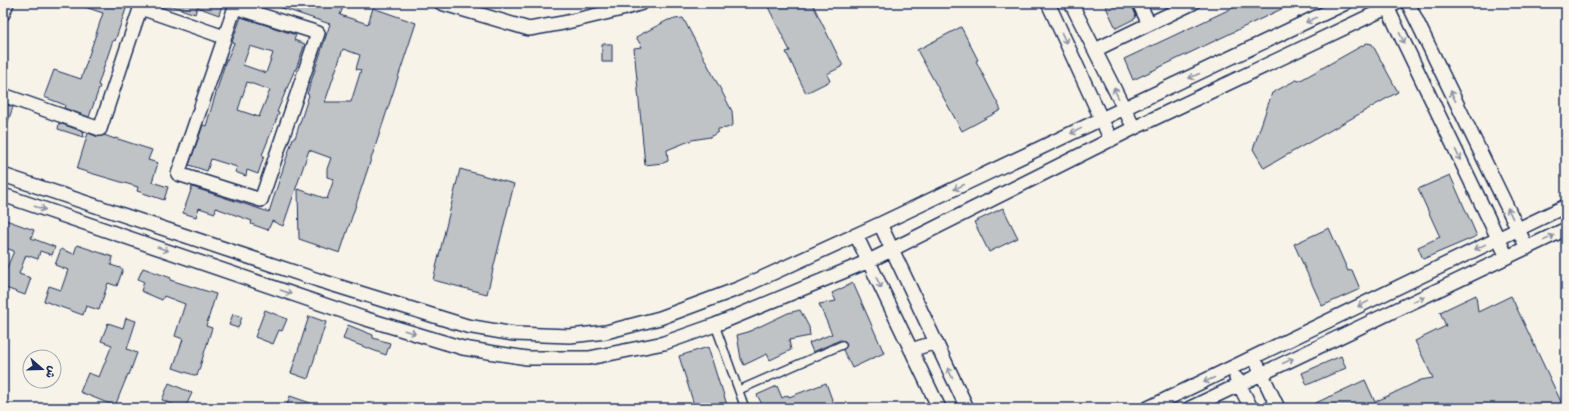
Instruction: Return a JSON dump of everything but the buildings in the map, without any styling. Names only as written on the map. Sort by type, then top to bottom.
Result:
[{"type":"street","points":[[3,14],[7,3]]},
{"type":"street","points":[[441,3],[528,29],[563,23],[642,3]]},
{"type":"street","points":[[1048,3],[1111,140]]},
{"type":"street","points":[[1071,3],[1134,128]]},
{"type":"street","points":[[1138,3],[1149,24]]},
{"type":"street","points":[[1095,50],[1193,3]]},
{"type":"street","points":[[3,176],[413,310],[467,326],[514,334],[570,336],[606,332],[660,318],[740,288],[880,224],[1346,3]]},
{"type":"street","points":[[1408,3],[1527,248]]},
{"type":"street","points":[[3,94],[100,128],[142,5],[224,36]]},
{"type":"street","points":[[235,5],[318,33],[261,200],[178,174],[224,36],[235,5]]},
{"type":"street","points":[[3,195],[363,318],[463,348],[527,358],[589,358],[664,343],[715,324],[869,261],[1134,128],[1389,5],[1503,249]]},
{"type":"street","points":[[1190,408],[1240,384],[1503,249],[1517,230],[1566,206]]},
{"type":"street","points":[[880,224],[967,408]]},
{"type":"street","points":[[1148,408],[1254,357],[1503,249],[1527,248],[1566,230]]},
{"type":"street","points":[[856,235],[939,408]]},
{"type":"street","points":[[911,350],[936,342]]},
{"type":"street","points":[[1254,357],[1278,408]]},
{"type":"street","points":[[1231,369],[1251,408]]},
{"type":"lane","points":[[715,324],[745,408]]},
{"type":"lane","points":[[739,390],[842,344]]}]
